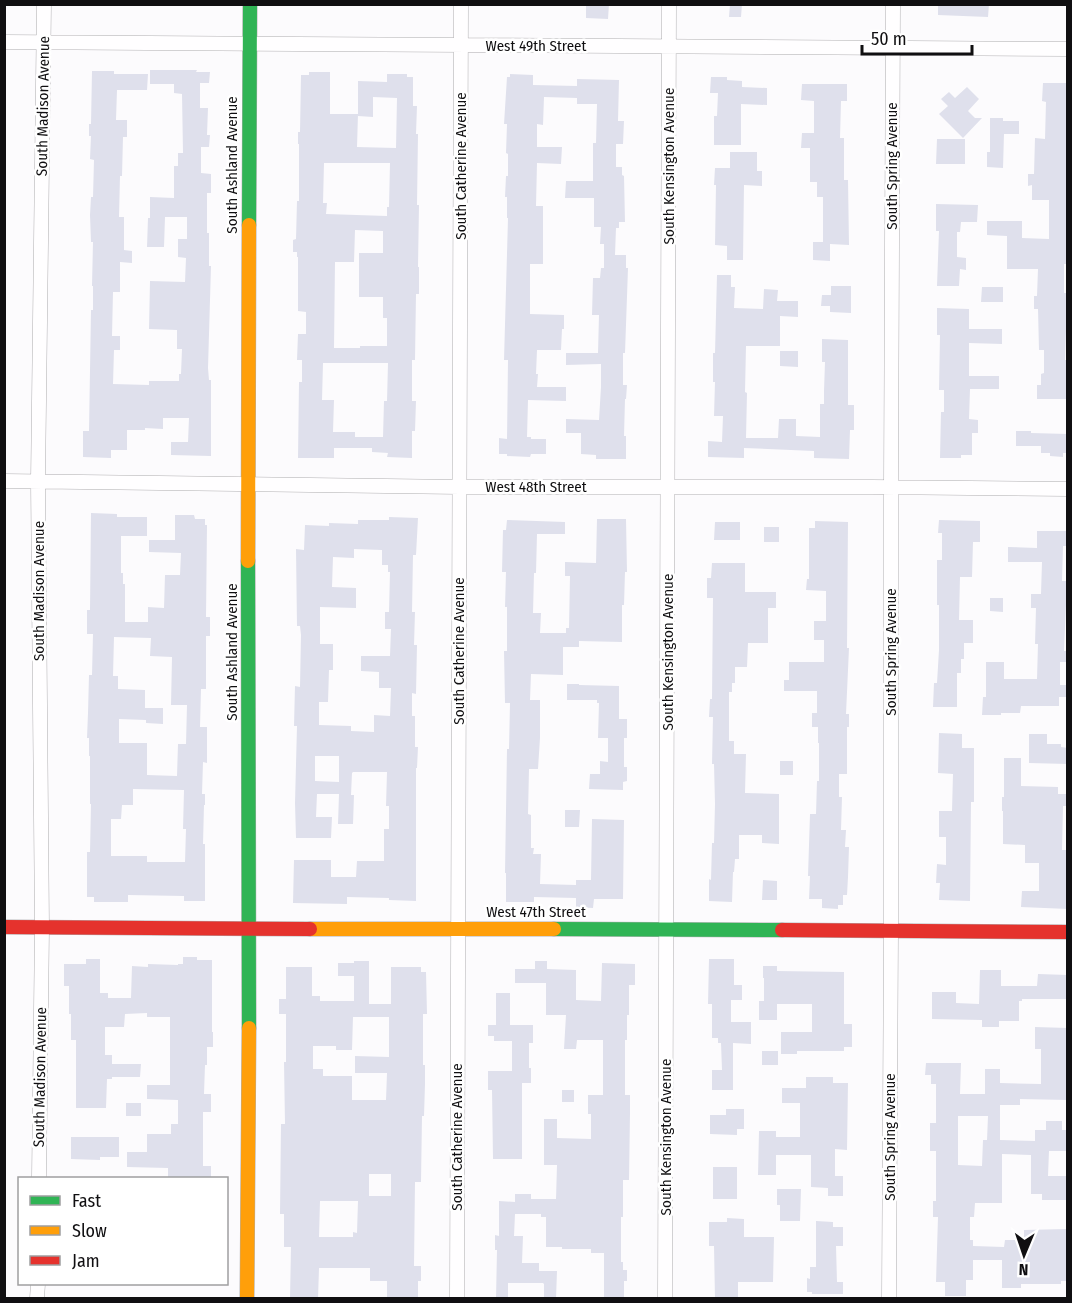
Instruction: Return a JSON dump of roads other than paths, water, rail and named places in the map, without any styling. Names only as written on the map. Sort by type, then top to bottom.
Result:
[{"type":"street","name":"South Madison Avenue","points":[[39,1177],[42,928],[38,481],[44,4]]},
{"type":"street","name":"South Ashland Avenue","points":[[247,1299],[250,929],[248,485],[250,4]]},
{"type":"street","name":"South Catherine Avenue","points":[[457,1299],[461,4]]},
{"type":"street","name":"South Kensington Avenue","points":[[665,1299],[669,4]]},
{"type":"street","name":"South Spring Avenue","points":[[889,1299],[893,4]]},
{"type":"street","name":"West 49th Street","points":[[4,42],[1068,49]]},
{"type":"street","name":"West 48th Street","points":[[4,481],[460,487],[1068,489]]},
{"type":"street","name":"West 47th Street","points":[[4,927],[1068,932]]}]
